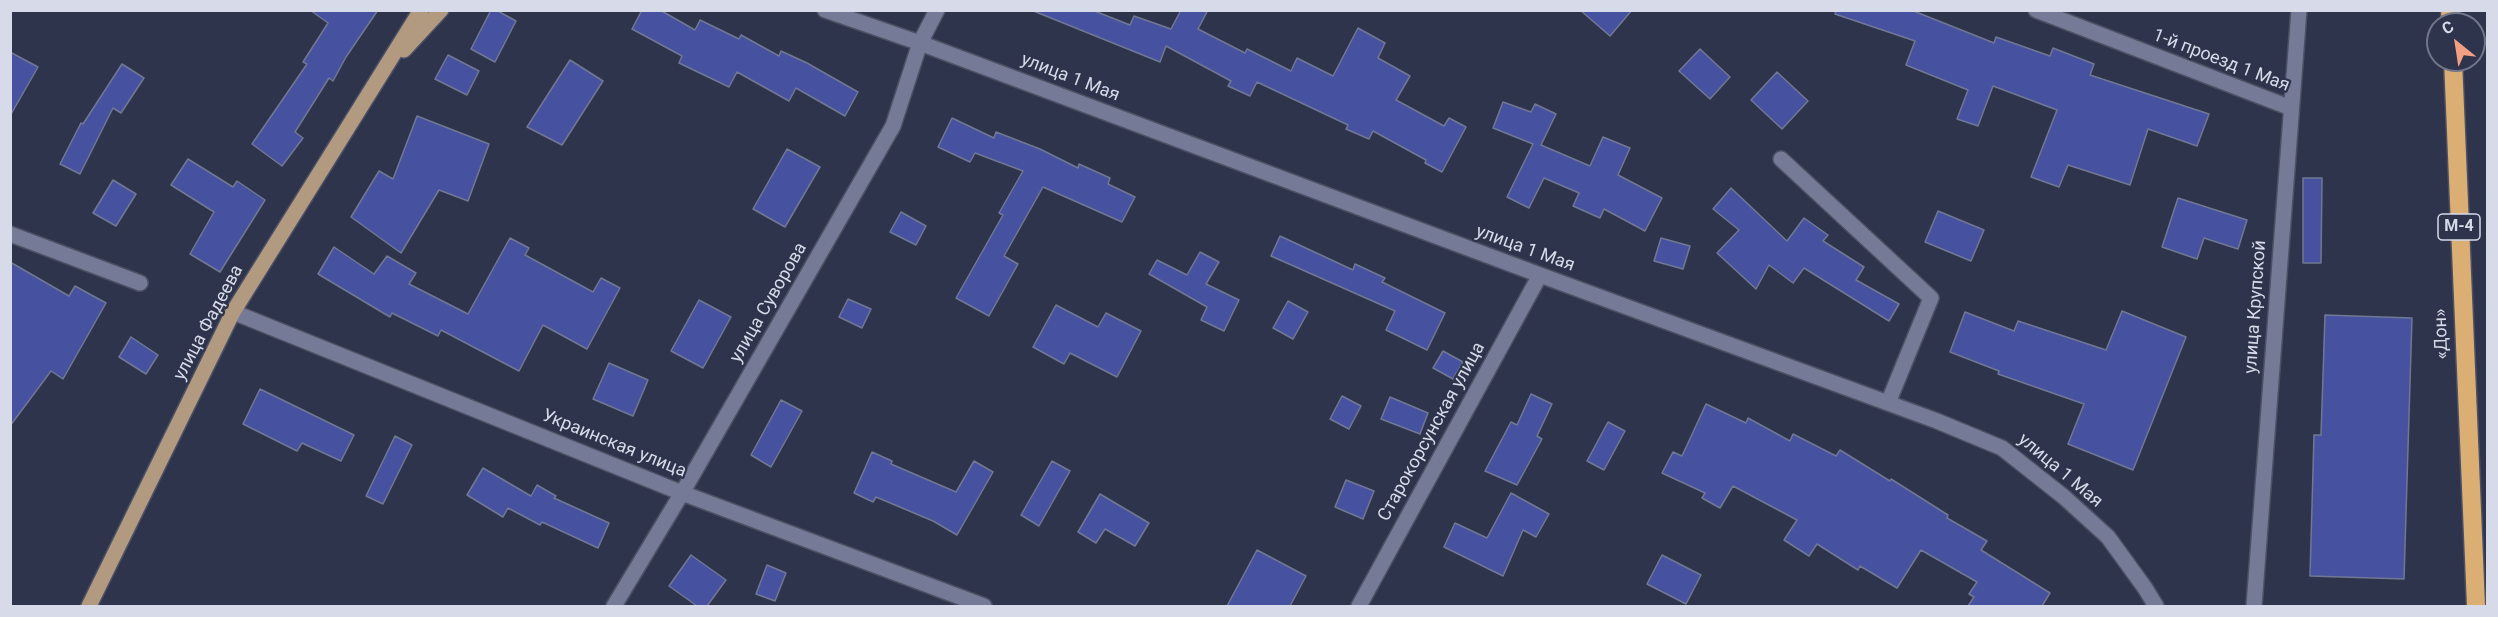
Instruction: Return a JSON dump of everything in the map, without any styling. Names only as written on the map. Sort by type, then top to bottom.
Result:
[{"type":"highway","name":"«Дон»","points":[[2454,72],[2476,606]]},
{"type":"main road","name":"улица Фадеева","points":[[89,606],[233,312],[421,10]]},
{"type":"main road","name":"улица Фадеева","points":[[385,70],[441,10]]},
{"type":"street","name":"улица 1 Мая","points":[[825,10],[920,43],[1888,403],[2002,448],[2064,497],[2108,537],[2156,606]]},
{"type":"street","name":"улица Суворова","points":[[614,606],[682,493],[893,126],[920,43],[938,10]]},
{"type":"street","name":"1-й проезд 1 Мая","points":[[2036,10],[2291,108]]},
{"type":"street","name":"улица Крупской","points":[[2254,606],[2299,10]]},
{"type":"street","points":[[1781,159],[1931,298],[1888,403]]},
{"type":"street","points":[[10,234],[140,283]]},
{"type":"street","name":"Старокорсунская улица","points":[[1359,606],[1540,275]]},
{"type":"street","name":"Украинская улица","points":[[233,312],[682,493],[984,606]]},
{"type":"building","points":[[310,10],[378,10],[346,57],[333,81],[329,78],[295,132],[303,138],[282,166],[252,144],[307,64],[303,62],[328,23]]},
{"type":"building","points":[[491,10],[496,10],[516,21],[495,62],[471,49]]},
{"type":"building","points":[[642,10],[660,10],[695,30],[700,20],[739,39],[741,35],[779,56],[781,51],[807,63],[858,92],[845,116],[796,88],[789,101],[737,72],[729,87],[679,63],[682,56],[632,29]]},
{"type":"building","points":[[1031,10],[1092,10],[1130,25],[1134,16],[1171,29],[1181,10],[1208,10],[1198,29],[1245,53],[1247,49],[1291,71],[1297,58],[1333,76],[1358,28],[1385,43],[1378,58],[1410,76],[1396,100],[1444,126],[1449,118],[1466,127],[1442,172],[1425,163],[1426,160],[1373,131],[1369,139],[1346,129],[1348,125],[1257,82],[1250,96],[1228,86],[1231,81],[1166,46],[1160,62]]},
{"type":"building","points":[[1580,10],[1632,10],[1610,36]]},
{"type":"building","points":[[1836,10],[1911,10],[1994,43],[1996,37],[2050,56],[2053,48],[2094,64],[2090,75],[2209,114],[2197,146],[2148,129],[2130,185],[2068,165],[2059,187],[2031,177],[2057,110],[1993,86],[1978,126],[1957,119],[1968,90],[1906,65],[1915,41],[1835,14]]},
{"type":"building","points":[[1700,49],[1730,77],[1710,99],[1679,71]]},
{"type":"building","points":[[10,52],[38,67],[10,116]]},
{"type":"building","points":[[448,55],[479,71],[467,95],[435,79]]},
{"type":"building","points":[[570,60],[603,81],[562,145],[527,127]]},
{"type":"building","points":[[122,64],[144,78],[121,113],[113,108],[80,174],[60,164],[81,123],[83,124]]},
{"type":"building","points":[[1777,72],[1808,101],[1782,129],[1751,100]]},
{"type":"building","points":[[1503,102],[1531,112],[1535,104],[1556,114],[1541,145],[1590,166],[1603,137],[1630,148],[1618,175],[1662,198],[1645,231],[1604,209],[1600,218],[1573,206],[1579,193],[1544,178],[1529,208],[1507,197],[1533,144],[1493,128]]},
{"type":"building","points":[[417,116],[489,144],[468,201],[439,190],[401,253],[351,217],[379,171],[393,179]]},
{"type":"building","points":[[952,118],[994,138],[996,132],[1040,149],[1078,168],[1079,164],[1110,178],[1108,184],[1135,197],[1122,222],[1043,187],[1004,256],[1018,264],[989,316],[956,298],[1003,215],[999,213],[1023,171],[975,153],[970,162],[938,147]]},
{"type":"building","points":[[787,149],[820,167],[785,227],[753,209]]},
{"type":"building","points":[[188,159],[233,187],[237,181],[265,200],[220,272],[190,254],[214,212],[171,185]]},
{"type":"building","points":[[2303,178],[2322,178],[2321,263],[2303,263]]},
{"type":"building","points":[[113,180],[136,194],[116,226],[93,213]]},
{"type":"building","points":[[1731,188],[1787,241],[1804,218],[1828,235],[1823,241],[1864,267],[1856,280],[1899,304],[1889,321],[1804,268],[1793,283],[1769,265],[1756,289],[1717,253],[1739,230],[1713,209]]},
{"type":"building","points":[[2178,198],[2247,220],[2238,249],[2204,238],[2197,259],[2162,247]]},
{"type":"building","points":[[1938,211],[1984,230],[1971,261],[1925,242]]},
{"type":"building","points":[[901,212],[926,226],[916,245],[890,232]]},
{"type":"building","points":[[1280,236],[1353,270],[1355,264],[1385,278],[1382,282],[1445,313],[1427,350],[1386,330],[1395,311],[1271,256]]},
{"type":"building","points":[[510,238],[529,248],[525,255],[593,292],[601,278],[620,288],[587,349],[543,325],[519,371],[441,330],[438,336],[392,313],[390,317],[318,274],[334,247],[374,274],[387,256],[416,273],[409,284],[468,314]]},
{"type":"building","points":[[1661,238],[1690,246],[1683,269],[1654,261]]},
{"type":"building","points":[[1200,252],[1219,262],[1206,284],[1239,300],[1224,331],[1201,320],[1207,307],[1149,274],[1157,260],[1187,275]]},
{"type":"building","points":[[10,262],[69,296],[75,286],[106,303],[63,379],[51,371],[10,426]]},
{"type":"building","points":[[848,299],[871,309],[862,328],[839,317]]},
{"type":"building","points":[[699,300],[731,317],[703,368],[671,351]]},
{"type":"building","points":[[1288,301],[1308,312],[1293,339],[1273,328]]},
{"type":"building","points":[[1056,305],[1098,327],[1106,313],[1141,331],[1117,377],[1070,353],[1064,364],[1033,347]]},
{"type":"building","points":[[2122,311],[2186,337],[2133,470],[2068,444],[2084,404],[1998,374],[1999,371],[1950,352],[1965,312],[2014,331],[2018,321],[2106,350]]},
{"type":"building","points":[[2325,315],[2412,318],[2404,579],[2310,576],[2314,435],[2321,435]]},
{"type":"building","points":[[131,337],[158,355],[146,374],[119,357]]},
{"type":"building","points":[[1443,351],[1463,362],[1453,379],[1433,368]]},
{"type":"building","points":[[609,363],[648,380],[633,416],[593,399]]},
{"type":"building","points":[[260,389],[354,435],[341,461],[302,443],[297,451],[243,424]]},
{"type":"building","points":[[1531,394],[1552,404],[1537,436],[1542,439],[1517,485],[1485,471],[1511,422],[1517,425]]},
{"type":"building","points":[[1342,396],[1361,406],[1349,429],[1330,419]]},
{"type":"building","points":[[1390,397],[1428,413],[1420,434],[1381,419]]},
{"type":"building","points":[[781,400],[802,411],[771,467],[751,455]]},
{"type":"building","points":[[1706,404],[1746,423],[1748,418],[1790,441],[1793,434],[1836,456],[1840,450],[1890,481],[1891,479],[1948,515],[1947,518],[1987,541],[1981,550],[2050,593],[2042,606],[1968,606],[1974,597],[1969,594],[1977,582],[1921,550],[1897,588],[1860,566],[1858,570],[1817,544],[1809,556],[1784,540],[1797,520],[1733,486],[1720,508],[1702,498],[1705,493],[1662,473],[1673,452],[1682,456]]},
{"type":"building","points":[[1608,422],[1625,431],[1604,470],[1587,461]]},
{"type":"building","points":[[395,436],[412,445],[383,504],[366,496]]},
{"type":"building","points":[[872,452],[892,461],[891,464],[956,492],[974,461],[993,472],[957,535],[933,521],[876,497],[873,502],[854,493]]},
{"type":"building","points":[[1052,461],[1070,471],[1039,526],[1021,515]]},
{"type":"building","points":[[483,468],[531,496],[537,485],[556,496],[554,498],[609,523],[598,548],[542,522],[540,525],[508,508],[503,517],[467,495]]},
{"type":"building","points":[[1346,480],[1374,491],[1363,519],[1335,507]]},
{"type":"building","points":[[1511,493],[1549,514],[1536,537],[1523,530],[1503,576],[1444,547],[1455,523],[1487,538]]},
{"type":"building","points":[[1100,494],[1149,523],[1135,546],[1105,529],[1096,543],[1078,532]]},
{"type":"building","points":[[1257,550],[1306,576],[1290,606],[1227,606]]},
{"type":"building","points":[[691,555],[726,580],[707,606],[697,606],[669,586]]},
{"type":"building","points":[[1662,555],[1701,575],[1686,604],[1647,584]]},
{"type":"building","points":[[767,565],[786,573],[775,601],[756,594]]}]
